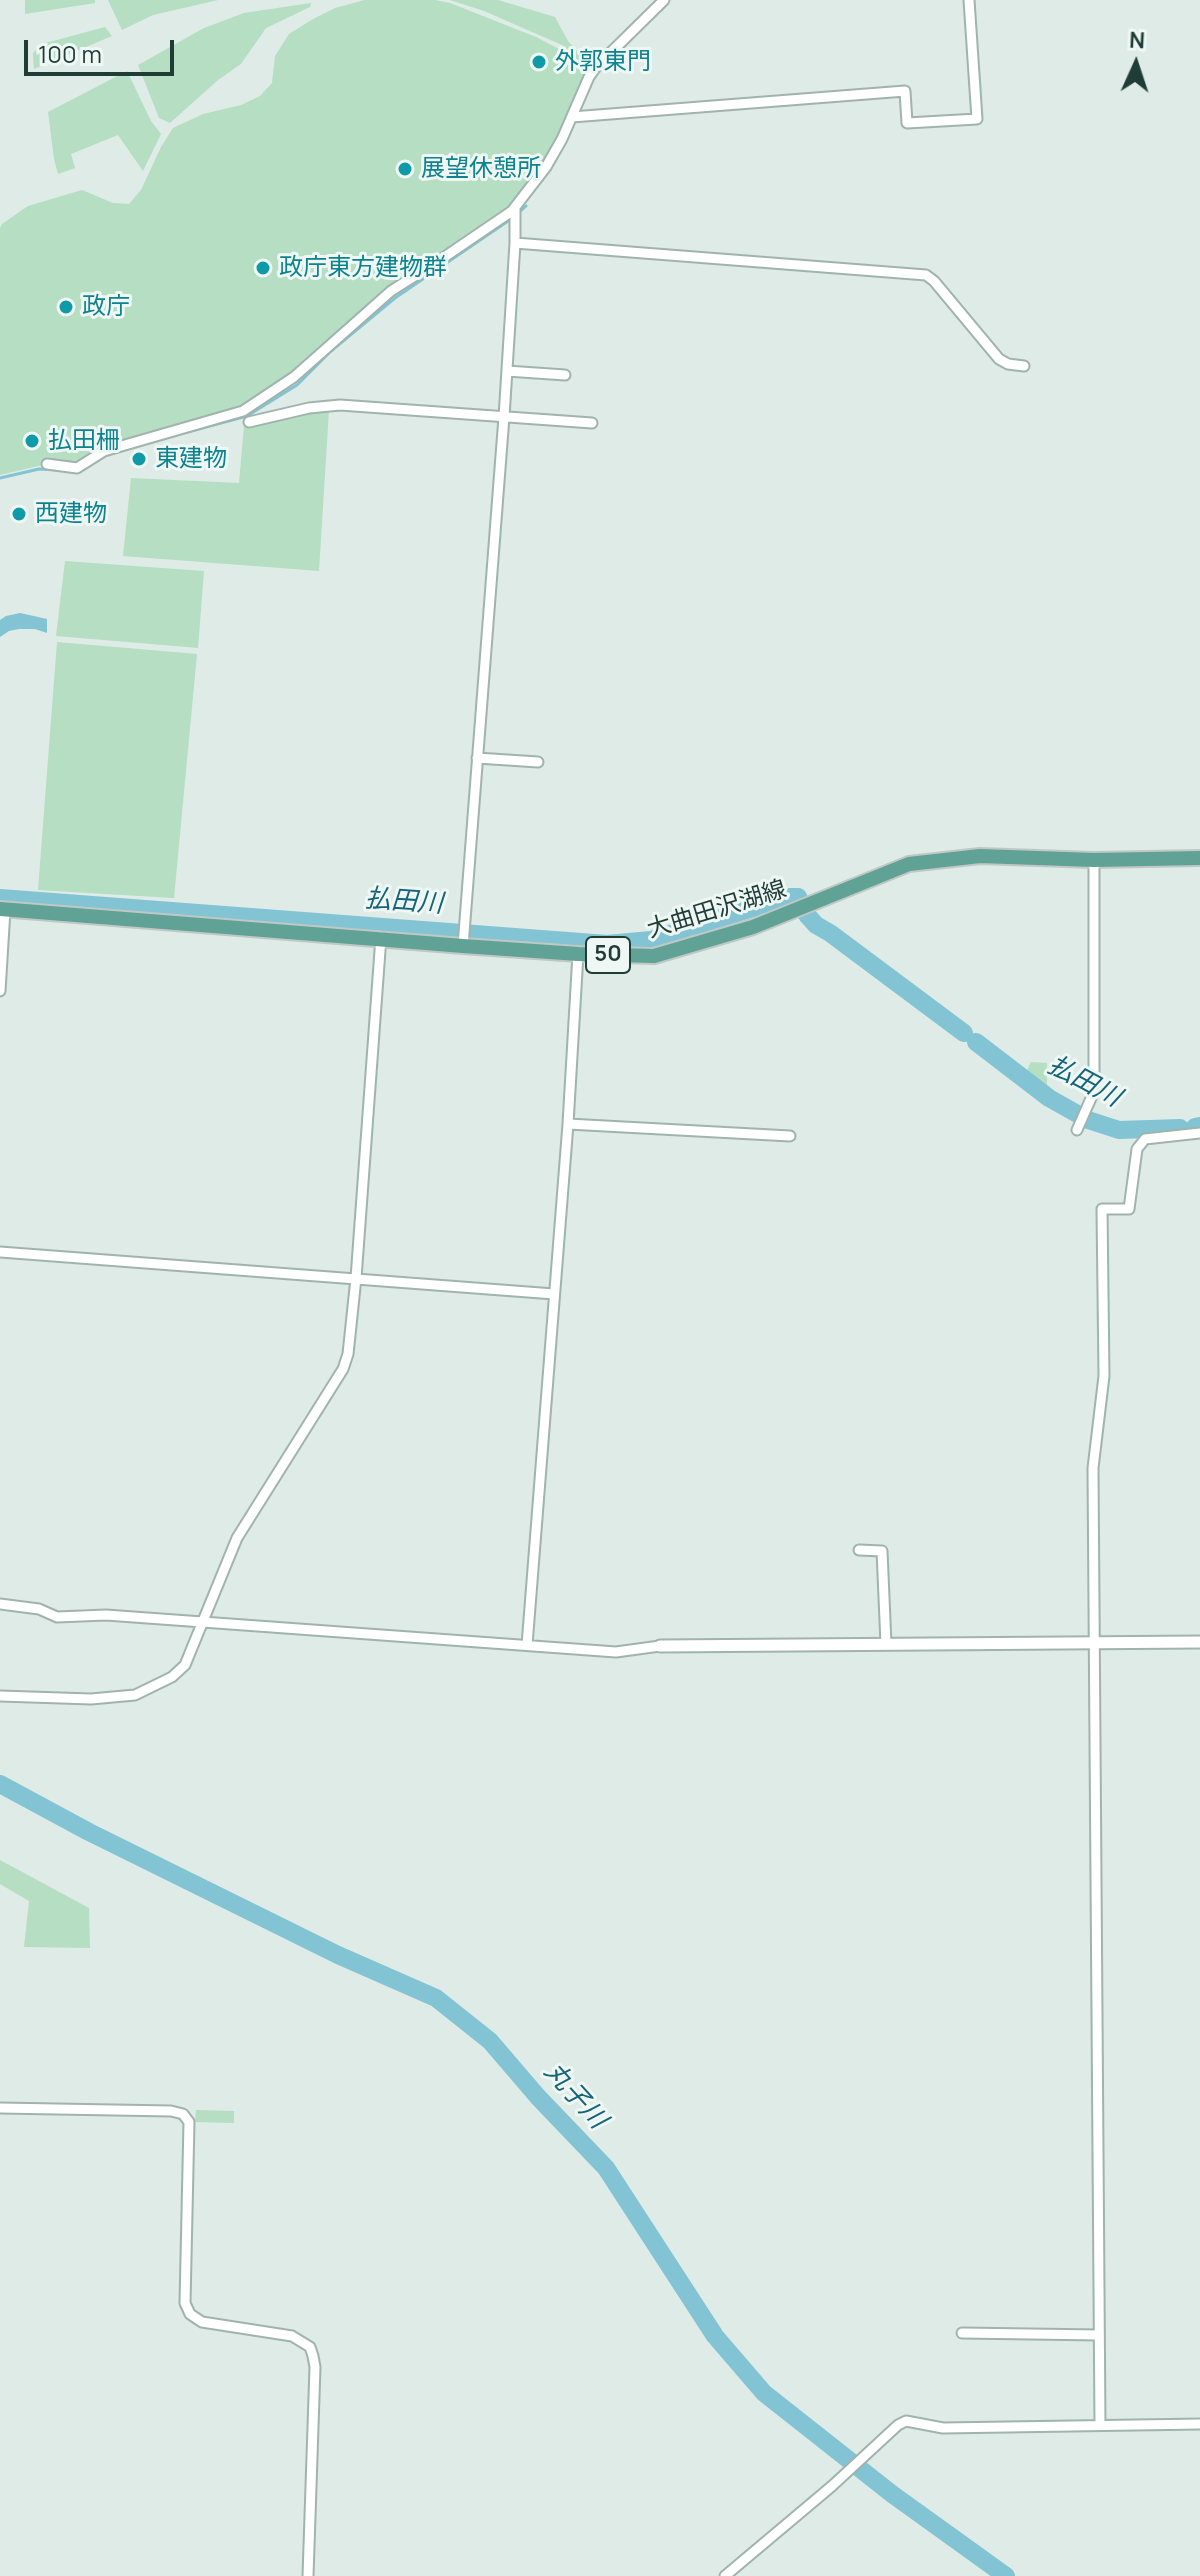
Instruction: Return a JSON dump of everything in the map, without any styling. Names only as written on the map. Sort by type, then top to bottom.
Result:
[{"type":"main road","name":"大曲田沢湖線","points":[[2,910],[578,954],[654,956],[753,927],[909,864],[980,856],[1094,860],[1200,858]]},
{"type":"street","points":[[47,464],[77,468],[104,451],[243,411],[294,377],[391,291],[515,207],[546,167],[596,67],[664,0]]},
{"type":"street","points":[[572,117],[905,91],[907,123],[977,119],[969,0]]},
{"type":"street","points":[[463,945],[504,417],[515,207]]},
{"type":"street","points":[[515,243],[926,275],[999,359],[1024,366]]},
{"type":"street","points":[[507,371],[565,375]]},
{"type":"street","points":[[249,422],[309,408],[340,405],[592,423]]},
{"type":"street","points":[[477,758],[538,762]]},
{"type":"street","points":[[1077,1130],[1088,1107],[1094,1078],[1094,860]]},
{"type":"street","points":[[0,991],[2,910]]},
{"type":"street","points":[[0,1696],[91,1699],[135,1695],[172,1677],[185,1665],[237,1538],[343,1369],[348,1354],[356,1278],[381,937]]},
{"type":"street","points":[[527,1645],[568,1124],[578,954]]},
{"type":"street","points":[[568,1124],[790,1136]]},
{"type":"street","points":[[1100,2425],[1093,1468],[1104,1376],[1102,1209],[1129,1209],[1137,1149],[1145,1139],[1200,1133]]},
{"type":"street","points":[[0,1252],[554,1294]]},
{"type":"street","points":[[859,1550],[882,1551],[886,1644]]},
{"type":"street","points":[[0,1604],[39,1609],[57,1617],[106,1615],[205,1621],[616,1652],[660,1646],[1200,1642]]},
{"type":"street","points":[[0,2108],[171,2111],[183,2114],[189,2122],[185,2303],[190,2314],[202,2322],[292,2336],[310,2347],[313,2356],[308,2576]]},
{"type":"street","points":[[962,2333],[1099,2335]]},
{"type":"street","points":[[725,2576],[906,2421],[943,2428],[1200,2424]]},
{"type":"green space","points":[[25,0],[95,0],[95,3],[25,14]]},
{"type":"green space","points":[[108,0],[218,0],[153,15],[122,30]]},
{"type":"green space","points":[[365,0],[435,0],[450,3],[559,49],[589,77],[562,139],[512,211],[391,291],[294,377],[243,411],[104,451],[77,468],[47,464],[0,475],[2,224],[28,206],[82,190],[113,203],[129,204],[141,190],[173,128],[203,114],[241,105],[260,96],[272,83],[275,56],[289,34],[335,8]]},
{"type":"green space","points":[[450,0],[498,0],[555,17],[568,41],[588,63],[584,68],[562,45],[484,11]]},
{"type":"green space","points":[[311,3],[310,7],[266,28],[241,64],[170,123],[159,118],[138,65],[204,28],[244,13]]},
{"type":"green space","points":[[105,27],[112,36],[34,69],[33,53],[42,44]]},
{"type":"green space","points":[[127,71],[151,121],[161,134],[143,171],[118,135],[71,154],[75,168],[58,174],[48,112]]},
{"type":"green space","points":[[329,410],[319,571],[123,556],[131,478],[239,483],[244,426]]},
{"type":"green space","points":[[65,561],[204,571],[198,648],[56,636]]},
{"type":"green space","points":[[57,642],[197,654],[174,898],[38,890]]},
{"type":"green space","points":[[1031,1062],[1047,1063],[1047,1091],[1026,1073]]},
{"type":"green space","points":[[0,1860],[89,1908],[90,1948],[24,1947],[29,1901],[0,1884]]},
{"type":"green space","points":[[196,2110],[234,2111],[234,2123],[195,2122]]},
{"type":"water","points":[[20,613],[47,619],[47,633],[19,629],[0,637],[0,620]]},
{"type":"waterway","points":[[517,214],[526,206]]},
{"type":"waterway","points":[[172,436],[247,416],[297,385],[331,351],[395,298],[511,219]]},
{"type":"waterway","points":[[0,478],[39,469],[60,470]]},
{"type":"waterway","name":"払田川","points":[[0,898],[607,944],[651,940],[788,897],[799,899]]},
{"type":"waterway","name":"払田川","points":[[807,915],[816,925],[964,1033]]},
{"type":"waterway","name":"払田川","points":[[976,1042],[1049,1098],[1088,1120],[1119,1130],[1180,1128]]},
{"type":"waterway","name":"払田川","points":[[1195,1127],[1200,1126]]},
{"type":"waterway","name":"丸子川","points":[[0,1784],[89,1832],[338,1955],[436,1998],[490,2041],[606,2168],[715,2336],[764,2393],[892,2494],[1006,2576]]},
{"type":"place","name":"外郭東門","points":[[539,62]]},
{"type":"place","name":"展望休憩所","points":[[405,169]]},
{"type":"place","name":"政庁東方建物群","points":[[263,268]]},
{"type":"place","name":"政庁","points":[[66,307]]},
{"type":"place","name":"払田柵","points":[[32,441]]},
{"type":"place","name":"東建物","points":[[139,459]]},
{"type":"place","name":"西建物","points":[[19,514]]}]
